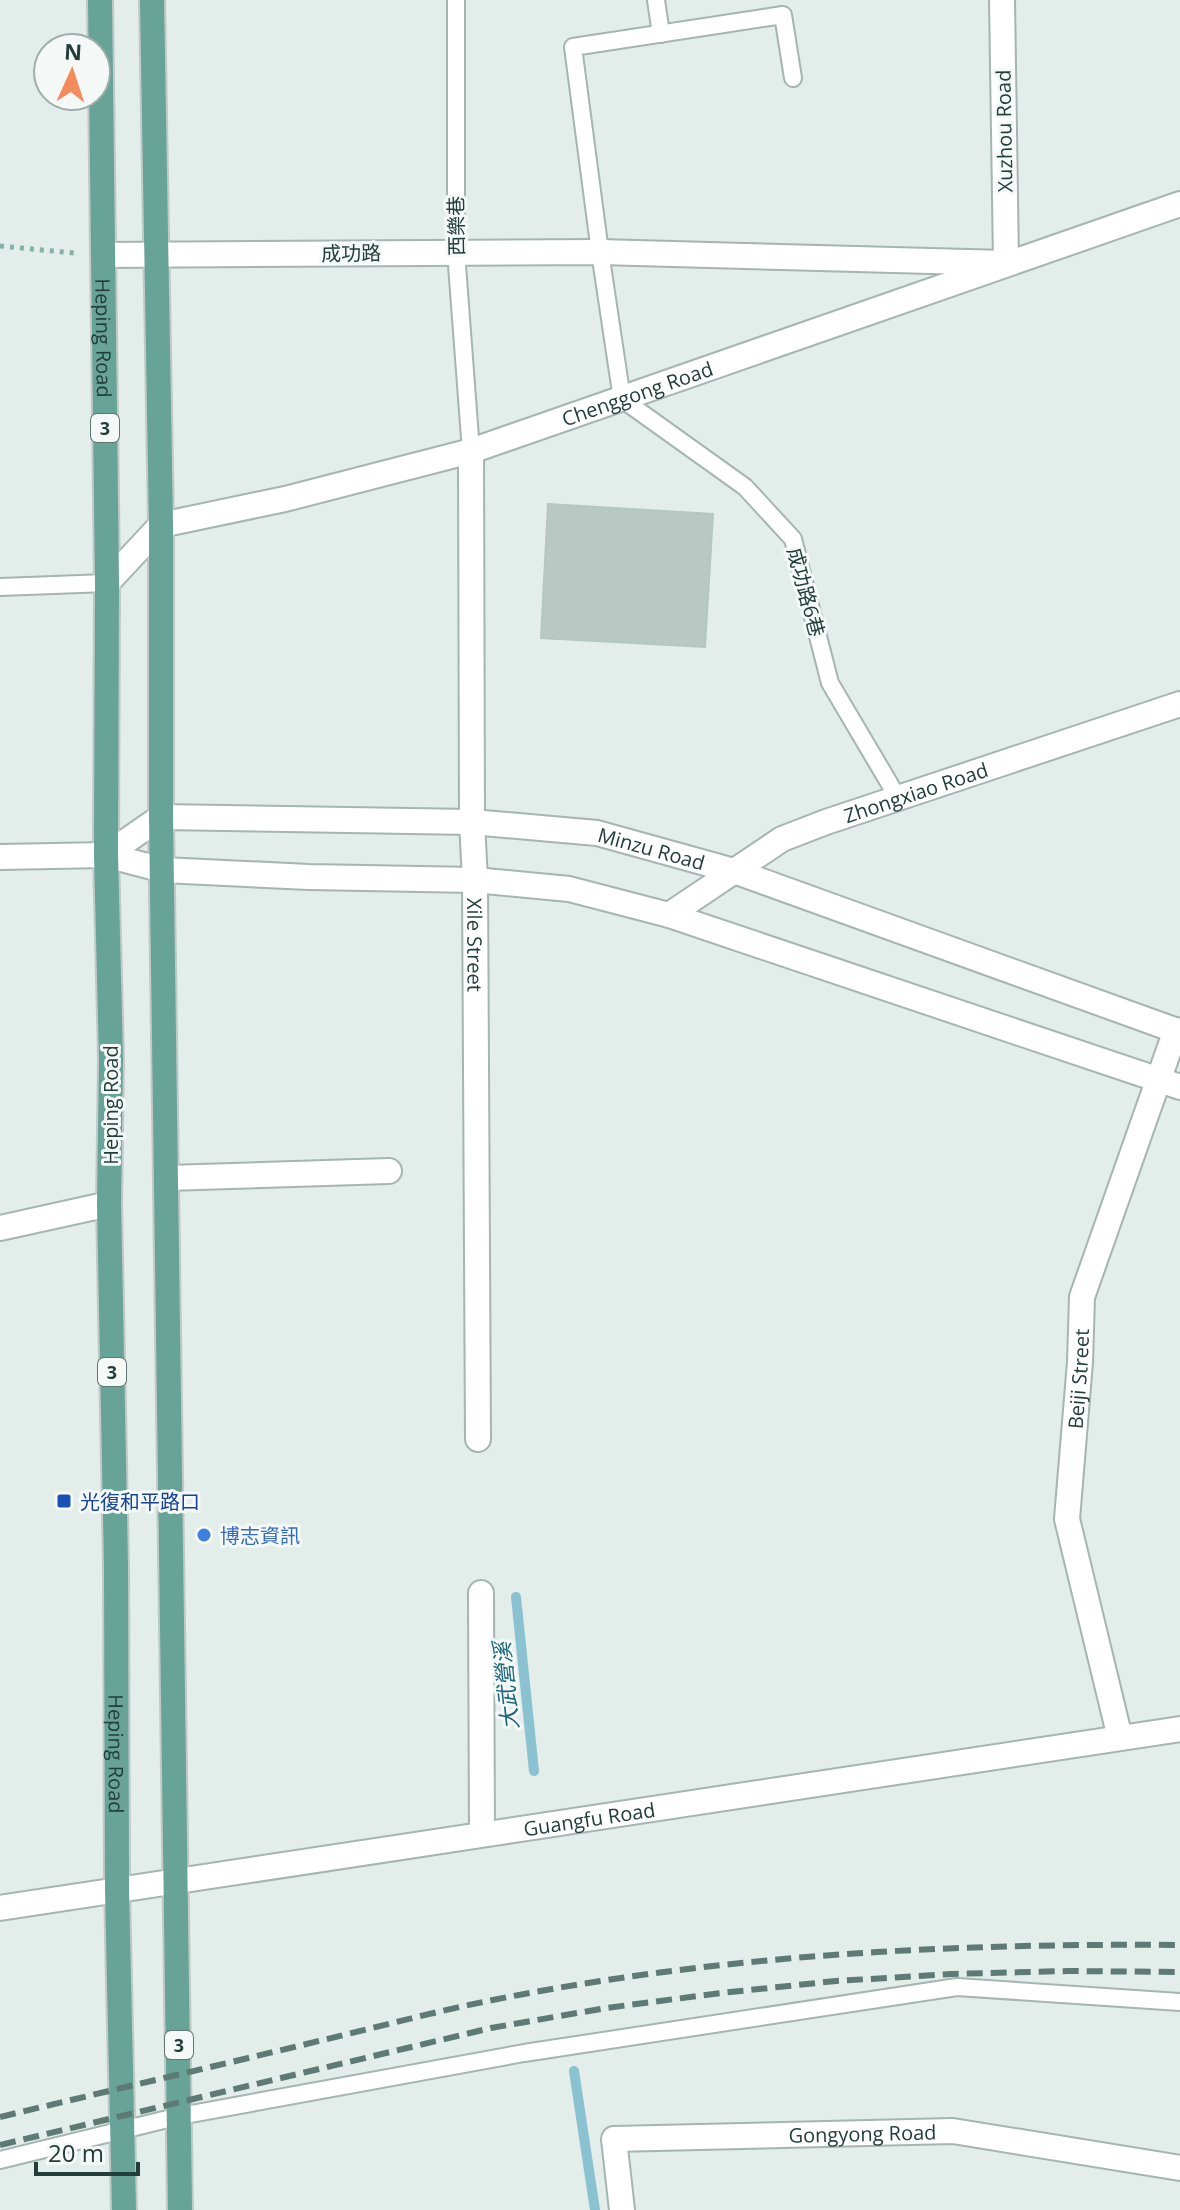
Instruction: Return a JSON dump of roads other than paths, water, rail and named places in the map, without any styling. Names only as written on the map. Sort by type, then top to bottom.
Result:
[{"type":"main road","name":"Heping Road","points":[[100,0],[107,583],[106,855],[111,1058],[109,1204],[124,2210]]},
{"type":"main road","name":"3","points":[[152,0],[180,2210]]},
{"type":"street","name":"Xuzhou Road","points":[[1002,0],[1006,263]]},
{"type":"street","name":"Chenggong Road","points":[[161,525],[285,499],[471,451],[1180,204]]},
{"type":"street","name":"成功路","points":[[103,255],[600,252],[1006,263]]},
{"type":"street","name":"Xile Street","points":[[471,451],[478,1439]]},
{"type":"street","points":[[107,583],[161,525]]},
{"type":"street","name":"Zhongxiao Road","points":[[669,915],[782,839],[1180,704]]},
{"type":"street","points":[[106,855],[161,817]]},
{"type":"street","name":"Minzu Road","points":[[161,817],[472,822],[597,833],[734,871],[1178,1031]]},
{"type":"street","points":[[0,857],[106,855],[163,870],[475,880],[569,889],[669,915],[1170,1084]]},
{"type":"street","name":"Beiji Street","points":[[1120,1738],[1067,1519],[1082,1297],[1170,1084],[1178,1031]]},
{"type":"street","points":[[167,1178],[389,1171]]},
{"type":"street","points":[[0,1228],[109,1204]]},
{"type":"street","points":[[481,1593],[482,1834]]},
{"type":"street","name":"Guangfu Road","points":[[0,1908],[1180,1729]]},
{"type":"street","name":"Gongyong Road","points":[[622,2210],[614,2139],[953,2131],[1180,2168]]},
{"type":"lane","name":"西樂巷","points":[[456,0],[456,252],[471,451]]},
{"type":"lane","points":[[656,0],[661,34]]},
{"type":"lane","points":[[622,399],[573,47],[783,15],[793,78]]},
{"type":"lane","name":"成功路6巷","points":[[622,399],[745,487],[793,539],[830,683],[898,798]]},
{"type":"lane","points":[[0,587],[107,583]]},
{"type":"lane","points":[[0,2160],[180,2116],[524,2053],[957,1987],[1180,2002]]},
{"type":"waterway","name":"大武營溪","points":[[516,1597],[534,1771]]},
{"type":"waterway","name":"大武營溪","points":[[574,2071],[595,2210]]},
{"type":"railway","points":[[0,2117],[467,2005],[573,1985],[832,1955],[1006,1946],[1180,1945]]},
{"type":"railway","points":[[0,2145],[491,2028],[606,2008],[836,1981],[952,1974],[1180,1972]]},
{"type":"place","name":"光復和平路口","points":[[64,1501]]},
{"type":"place","name":"博志資訊","points":[[204,1535]]}]
